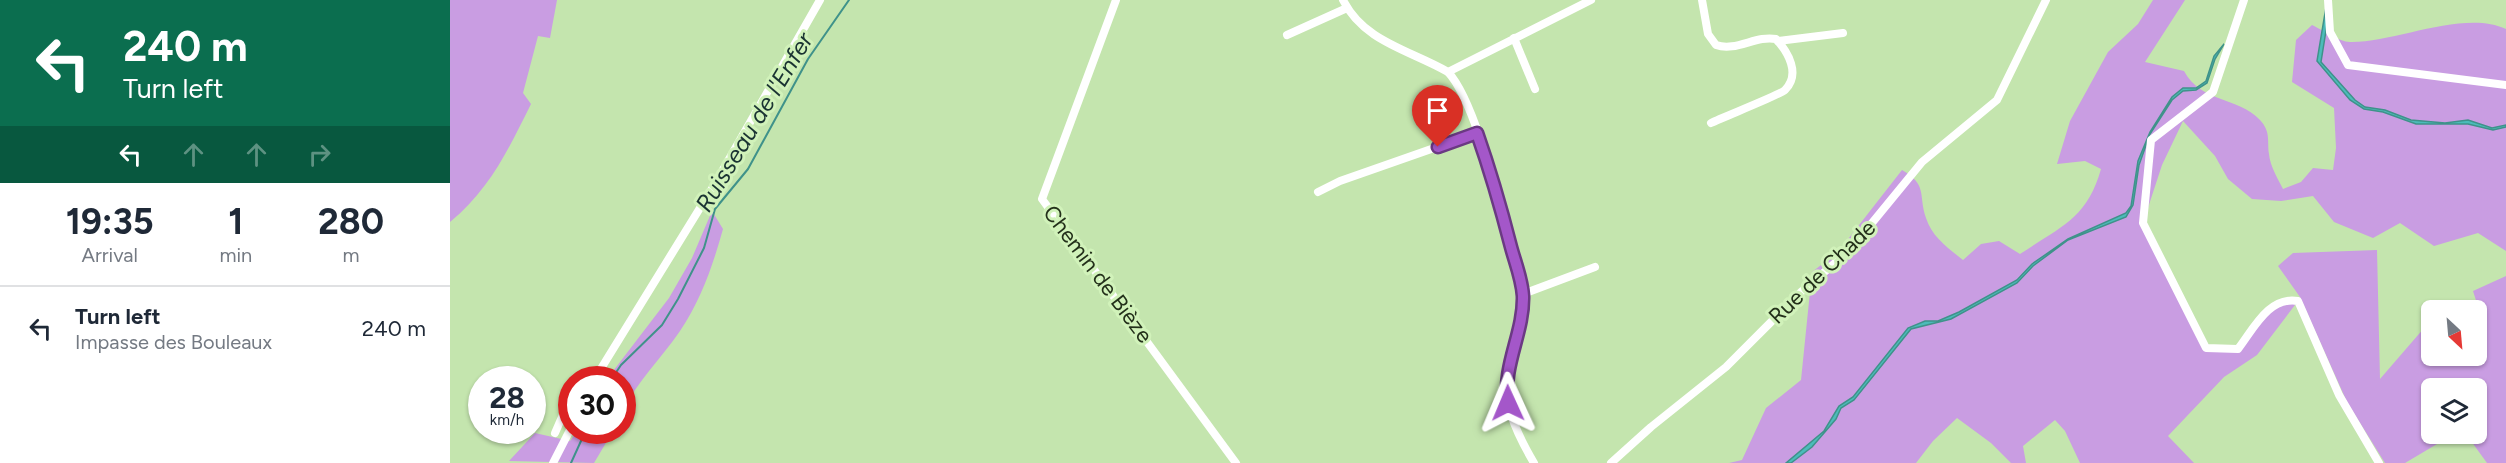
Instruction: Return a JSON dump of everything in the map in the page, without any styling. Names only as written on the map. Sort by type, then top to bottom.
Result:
[{"type":"street","points":[[602,366],[716,182],[820,0]]},
{"type":"street","name":"Chemin de Bièze","points":[[1116,0],[1042,199],[1236,463]]},
{"type":"street","points":[[1448,72],[1591,0]]},
{"type":"street","points":[[1701,0],[1708,34],[1716,45],[1729,47],[1772,38],[1778,41],[1790,55],[1792,74],[1786,89],[1711,123]]},
{"type":"street","name":"Rue de Chade","points":[[1611,463],[1651,427],[1726,367],[1801,292],[1849,251],[1922,162],[1997,100],[2046,0]]},
{"type":"street","points":[[2244,0],[2213,92],[2151,140],[2142,223],[2206,348],[2238,349],[2274,304],[2286,299],[2298,301],[2339,395],[2379,463]]},
{"type":"street","points":[[2328,0],[2330,32],[2348,65],[2506,85]]},
{"type":"street","points":[[1287,35],[1345,4],[1369,33],[1448,72],[1454,79],[1491,173],[1523,294],[1522,324],[1509,366],[1506,389],[1512,422],[1534,463]]},
{"type":"street","points":[[1778,41],[1843,33]]},
{"type":"street","points":[[1514,38],[1535,89]]},
{"type":"street","points":[[1318,192],[1340,181],[1477,133]]},
{"type":"street","points":[[1523,294],[1595,267]]},
{"type":"street","points":[[555,433],[558,426]]},
{"type":"street","points":[[553,463],[563,444]]},
{"type":"shaded area","points":[[450,0],[557,0],[550,38],[538,36],[523,93],[531,104],[497,168],[476,196],[450,222]]},
{"type":"shaded area","points":[[2153,0],[2185,0],[2145,62],[2184,71],[2200,89],[2251,112],[2260,120],[2267,132],[2271,163],[2283,189],[2301,182],[2313,168],[2333,170],[2336,148],[2334,108],[2292,82],[2296,40],[2312,25],[2336,38],[2350,42],[2387,38],[2429,28],[2470,23],[2489,24],[2506,29],[2506,251],[2478,233],[2434,246],[2400,223],[2373,238],[2334,222],[2313,196],[2281,201],[2252,199],[2228,179],[2215,156],[2183,121],[2162,165],[2143,223],[2205,347],[2238,349],[2274,304],[2298,301],[2257,355],[2224,377],[2168,436],[2194,463],[2080,463],[2065,431],[2055,420],[2023,446],[2026,463],[2011,463],[1991,443],[1957,418],[1933,441],[1916,463],[1729,463],[1742,460],[1766,408],[1801,380],[1812,272],[1838,252],[1902,170],[1919,185],[1926,218],[1932,231],[1941,242],[1963,260],[1981,244],[1999,241],[2020,254],[2060,228],[2080,211],[2095,186],[2101,169],[2085,161],[2057,164],[2070,121],[2108,52],[2138,24]]},
{"type":"shaded area","points":[[712,211],[723,229],[711,269],[700,295],[680,331],[636,389],[636,366],[617,366],[669,298],[692,258]]},
{"type":"shaded area","points":[[2377,250],[2380,379],[2421,332],[2421,366],[2487,366],[2487,300],[2476,300],[2473,291],[2506,276],[2506,463],[2487,463],[2473,444],[2487,444],[2487,378],[2421,378],[2421,444],[2437,444],[2405,463],[2385,463],[2347,402],[2300,297],[2278,266],[2293,253]]},
{"type":"shaded area","points":[[546,436],[558,438],[558,444],[605,444],[594,463],[509,461],[525,444],[546,444]]},
{"type":"water","points":[[2327,1],[2328,18],[2321,62],[2355,100],[2365,107],[2385,110],[2411,120],[2445,123],[2468,120],[2492,128],[2506,125],[2506,127],[2493,130],[2468,124],[2416,124],[2383,112],[2364,109],[2350,100],[2317,61]]},
{"type":"water","points":[[2224,44],[2215,59],[2207,83],[2196,90],[2183,91],[2172,100],[2150,134],[2139,165],[2133,205],[2126,217],[2068,240],[2033,266],[2017,283],[1951,319],[1911,329],[1854,400],[1841,408],[1836,419],[1812,447],[1791,463],[1786,463],[1824,431],[1839,406],[1853,397],[1908,328],[1925,321],[1938,321],[1959,312],[2017,280],[2032,264],[2068,239],[2126,213],[2131,206],[2138,161],[2150,132],[2172,97],[2183,88],[2196,88],[2206,81],[2214,56]]},
{"type":"waterway","name":"Ruisseau de l'Enfer","points":[[620,366],[662,325],[704,248],[715,209],[748,169],[808,59],[849,0]]},
{"type":"waterway","name":"Ruisseau de l'Enfer","points":[[571,463],[580,444]]},
{"type":"route","points":[[1438,147],[1477,133],[1491,173],[1522,286],[1522,324],[1509,366],[1506,389],[1508,403]]}]
